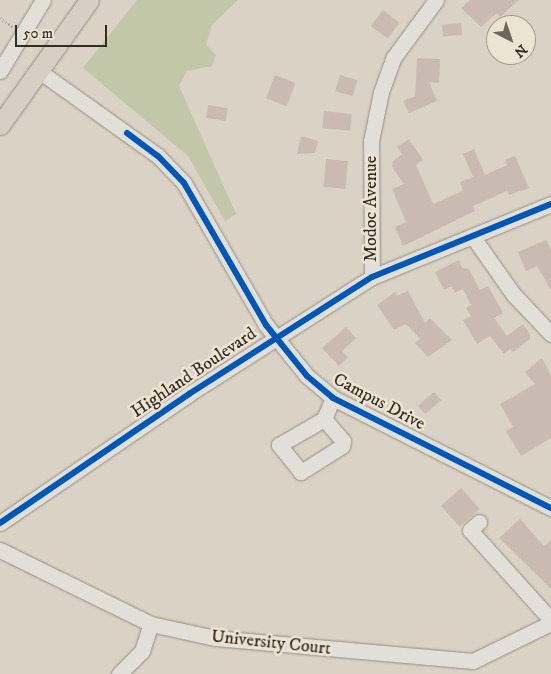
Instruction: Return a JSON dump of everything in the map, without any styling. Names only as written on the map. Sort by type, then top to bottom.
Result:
[{"type":"main road","points":[[0,125],[89,0]]},
{"type":"street","points":[[0,71],[43,0]]},
{"type":"street","name":"Modoc Avenue","points":[[372,277],[371,140],[381,92],[394,57],[436,0]]},
{"type":"street","name":"Campus Drive","points":[[39,71],[158,156],[184,183],[275,338],[307,376],[333,398],[551,508]]},
{"type":"street","name":"Highland Boulevard","points":[[0,523],[275,338],[372,277],[551,204]]},
{"type":"street","points":[[472,237],[513,294],[551,334]]},
{"type":"street","points":[[324,419],[333,398]]},
{"type":"street","points":[[479,522],[470,530],[551,621]]},
{"type":"street","name":"University Court","points":[[0,550],[151,624],[215,638],[454,662],[473,661],[496,652],[551,621]]},
{"type":"street","points":[[118,674],[142,651],[151,624]]},
{"type":"path","points":[[0,18],[14,28]]},
{"type":"green space","points":[[137,0],[238,0],[212,25],[206,45],[216,55],[212,66],[187,71],[179,86],[236,214],[225,221],[188,156],[83,68]]},
{"type":"building","points":[[470,0],[519,0],[502,15],[497,13],[495,15],[486,15],[486,23],[481,27],[461,8]]},
{"type":"building","points":[[383,10],[400,23],[388,39],[371,26]]},
{"type":"building","points":[[461,23],[462,35],[443,37],[442,25]]},
{"type":"building","points":[[417,58],[440,59],[439,83],[429,82],[437,101],[409,113],[403,101],[415,96]]},
{"type":"building","points":[[275,75],[296,83],[287,106],[266,98]]},
{"type":"building","points":[[340,75],[357,80],[353,96],[335,91]]},
{"type":"building","points":[[208,105],[228,108],[226,121],[206,118]]},
{"type":"building","points":[[324,111],[352,114],[350,131],[322,128]]},
{"type":"building","points":[[301,136],[318,141],[315,153],[297,154]]},
{"type":"building","points":[[409,139],[423,160],[416,165],[433,204],[463,191],[460,182],[473,177],[463,154],[474,149],[485,175],[507,165],[505,160],[515,156],[529,188],[509,195],[507,191],[473,206],[475,211],[403,246],[395,227],[406,222],[392,189],[404,184],[392,167],[393,161],[402,154],[397,147]]},
{"type":"building","points":[[326,159],[348,161],[345,189],[324,187]]},
{"type":"building","points":[[546,240],[551,250],[551,290],[537,266],[526,271],[518,252]]},
{"type":"building","points":[[459,260],[462,268],[469,269],[480,290],[488,286],[503,313],[494,318],[507,336],[523,324],[530,334],[530,339],[513,352],[510,349],[504,354],[490,336],[477,344],[463,320],[471,316],[466,308],[471,305],[463,289],[455,293],[451,286],[444,290],[435,272]]},
{"type":"building","points":[[408,291],[425,323],[430,318],[452,340],[428,357],[415,343],[420,339],[406,324],[394,330],[377,305],[395,292],[397,296]]},
{"type":"building","points":[[346,327],[356,338],[342,351],[348,357],[339,366],[322,348]]},
{"type":"building","points":[[542,358],[551,376],[551,438],[521,456],[506,431],[513,427],[500,404],[535,384],[525,372]]},
{"type":"building","points":[[434,392],[441,400],[425,414],[418,406]]},
{"type":"building","points":[[461,488],[480,509],[460,527],[441,506]]},
{"type":"building","points":[[520,519],[544,546],[551,540],[551,589],[499,538]]},
{"type":"cycle path","points":[[127,133],[158,156],[184,183],[266,325],[307,376],[333,398],[551,508]]},
{"type":"cycle path","points":[[0,523],[189,394],[372,277],[551,204]]}]
